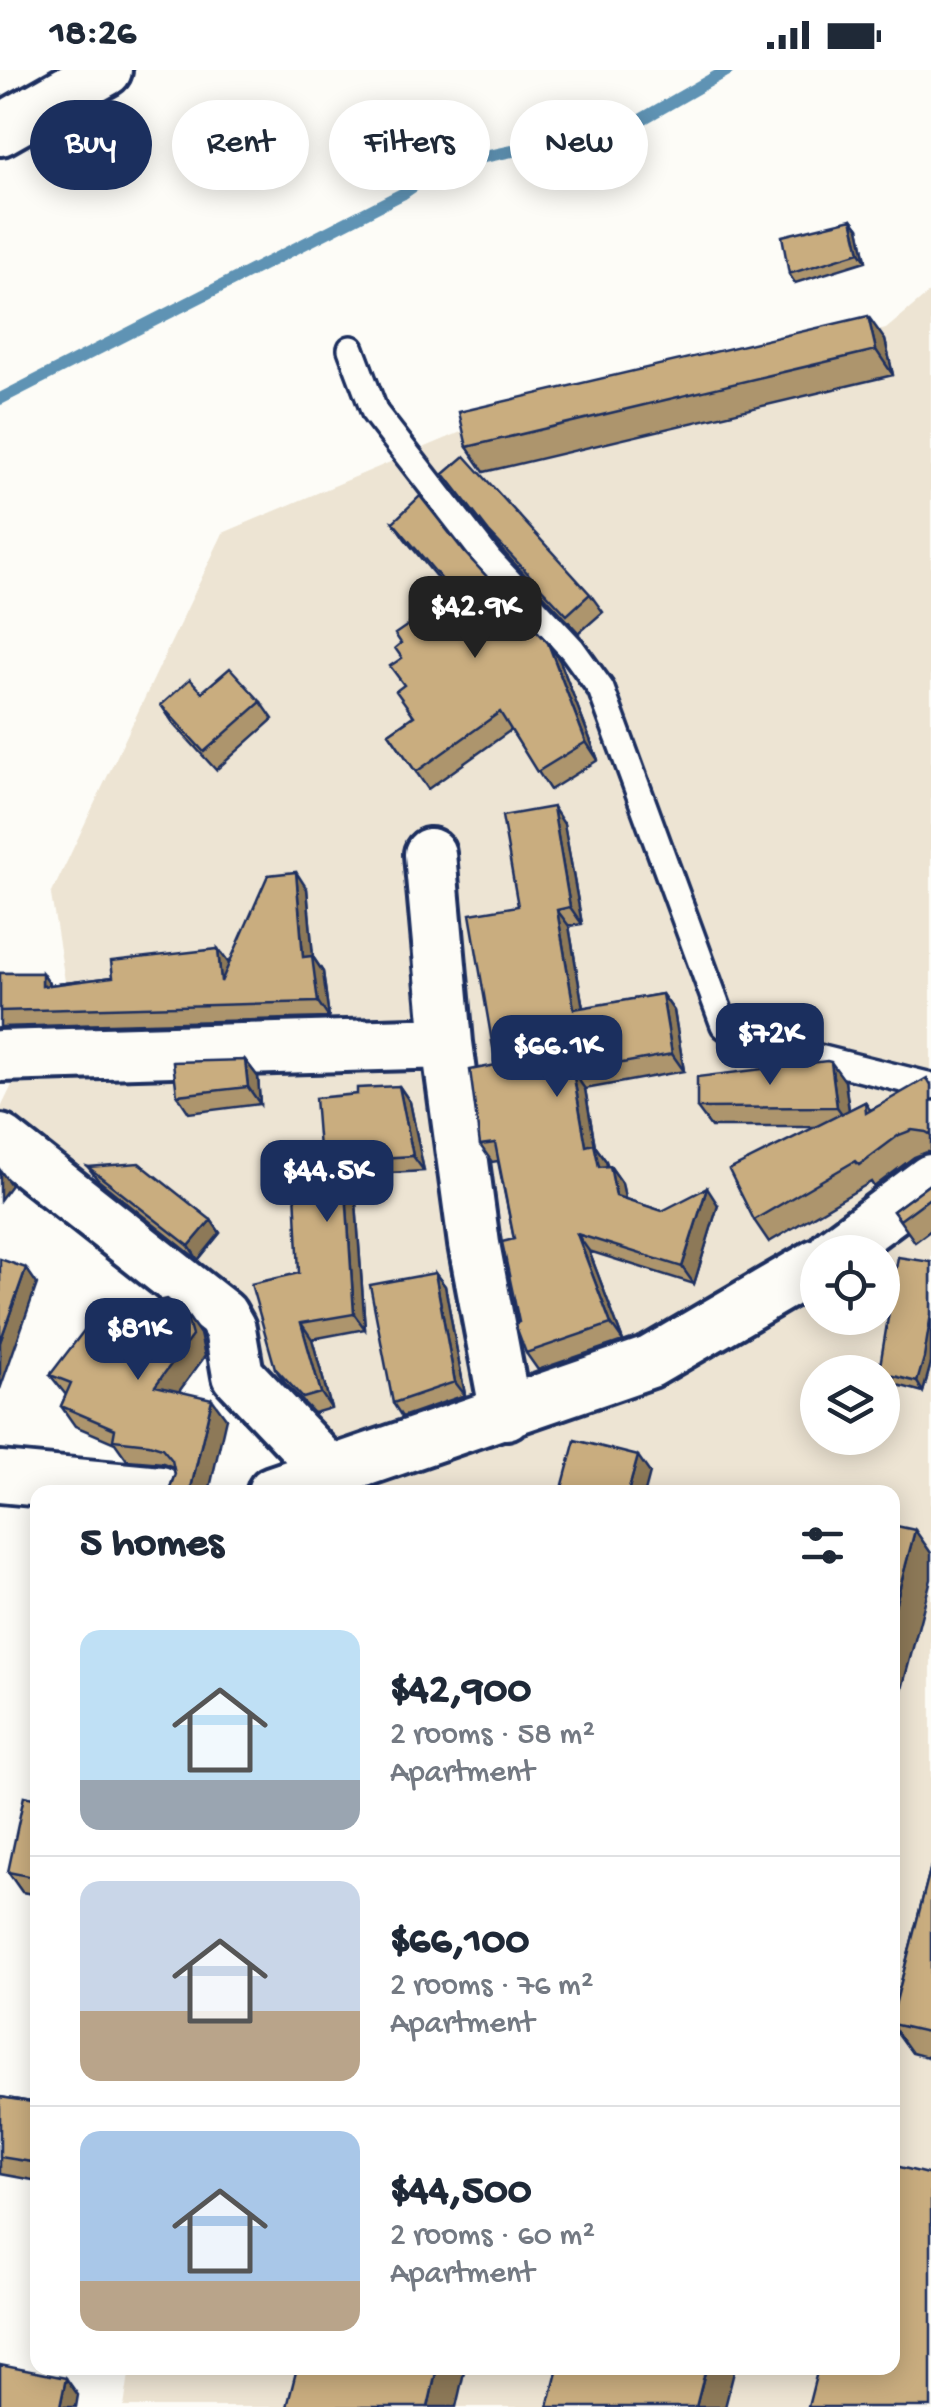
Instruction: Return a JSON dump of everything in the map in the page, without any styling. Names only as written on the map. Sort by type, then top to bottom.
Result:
[{"type":"street","points":[[0,130],[106,70]]},
{"type":"street","points":[[430,854],[447,1043],[474,1244],[506,1414]]},
{"type":"street","points":[[0,1056],[447,1043]]},
{"type":"street","points":[[0,1140],[222,1315],[230,1329],[238,1375],[329,1471]]},
{"type":"street","points":[[857,1235],[931,1180]]},
{"type":"street","points":[[292,1485],[650,1362],[800,1274]]},
{"type":"street","points":[[0,1477],[85,1485]]},
{"type":"lane","points":[[351,348],[375,414],[489,560],[572,649],[601,688],[724,1024],[742,1039],[931,1086]]},
{"type":"shaded area","points":[[931,291],[931,2407],[124,2407],[129,2375],[900,2375],[900,1485],[317,1485],[220,1336],[0,1167],[0,1110],[13,1083],[66,1074],[71,1018],[51,895],[223,533],[487,421],[886,329]]},
{"type":"building","points":[[852,219],[860,252],[789,274],[782,236]]},
{"type":"building","points":[[868,316],[876,350],[467,447],[459,412]]},
{"type":"building","points":[[465,456],[590,594],[567,615],[489,532],[444,474]]},
{"type":"building","points":[[420,496],[465,553],[548,643],[586,742],[537,772],[500,712],[416,772],[389,733],[414,716],[396,691],[404,685],[390,666],[402,658],[395,648],[401,643],[395,634],[437,605],[429,594],[444,582],[393,522]]},
{"type":"building","points":[[230,668],[261,702],[204,752],[161,705],[190,679],[202,692]]},
{"type":"building","points":[[553,807],[570,907],[557,910],[574,1009],[662,994],[672,1054],[573,1072],[586,1146],[594,1144],[599,1167],[610,1166],[616,1196],[662,1211],[707,1188],[682,1267],[577,1234],[611,1324],[526,1353],[515,1324],[519,1322],[502,1242],[514,1239],[495,1143],[480,1145],[470,1070],[496,1065],[470,914],[518,906],[502,816]]},
{"type":"building","points":[[296,872],[303,957],[312,956],[318,1002],[0,1011],[0,973],[42,973],[42,986],[113,977],[111,961],[218,949],[221,982],[268,875]]},
{"type":"building","points":[[245,1060],[248,1087],[177,1095],[173,1062]]},
{"type":"building","points":[[831,1062],[837,1107],[697,1108],[697,1077]]},
{"type":"building","points":[[927,1078],[931,1085],[931,1135],[912,1130],[899,1135],[859,1165],[855,1161],[754,1220],[729,1170],[865,1102],[866,1113]]},
{"type":"building","points":[[399,1086],[413,1156],[344,1160],[354,1314],[301,1323],[321,1393],[303,1398],[275,1368],[251,1284],[299,1273],[293,1150],[319,1149],[315,1098],[357,1094],[357,1088]]},
{"type":"building","points":[[139,1163],[211,1220],[189,1246],[88,1167]]},
{"type":"building","points":[[931,1183],[931,1197],[900,1220],[893,1211]]},
{"type":"building","points":[[900,1257],[931,1262],[931,1314],[917,1382],[900,1378],[900,1355],[882,1355],[885,1335],[900,1335]]},
{"type":"building","points":[[0,1259],[26,1268],[0,1342]]},
{"type":"building","points":[[435,1273],[455,1382],[393,1403],[370,1285]]},
{"type":"building","points":[[167,1299],[186,1314],[192,1336],[155,1386],[212,1399],[192,1485],[171,1485],[175,1474],[172,1460],[162,1448],[113,1440],[115,1429],[61,1406],[71,1383],[50,1375],[95,1316]]},
{"type":"building","points":[[575,1440],[638,1456],[630,1485],[563,1485]]},
{"type":"building","points":[[900,1527],[915,1530],[900,1587]]},
{"type":"building","points":[[24,1796],[30,1797],[30,1876],[8,1872]]},
{"type":"building","points":[[931,1866],[931,2033],[900,2026],[900,1986]]},
{"type":"building","points":[[0,2097],[30,2102],[30,2162],[0,2157]]},
{"type":"building","points":[[900,2167],[931,2175],[931,2407],[808,2407],[816,2375],[900,2375]]},
{"type":"building","points":[[0,2365],[30,2371],[30,2375],[66,2378],[60,2407],[0,2407]]},
{"type":"building","points":[[295,2375],[435,2375],[428,2407],[287,2407]]},
{"type":"building","points":[[556,2375],[704,2375],[696,2407],[548,2407]]},
{"type":"waterway","points":[[0,399],[402,194],[442,166],[630,126],[728,70]]}]
